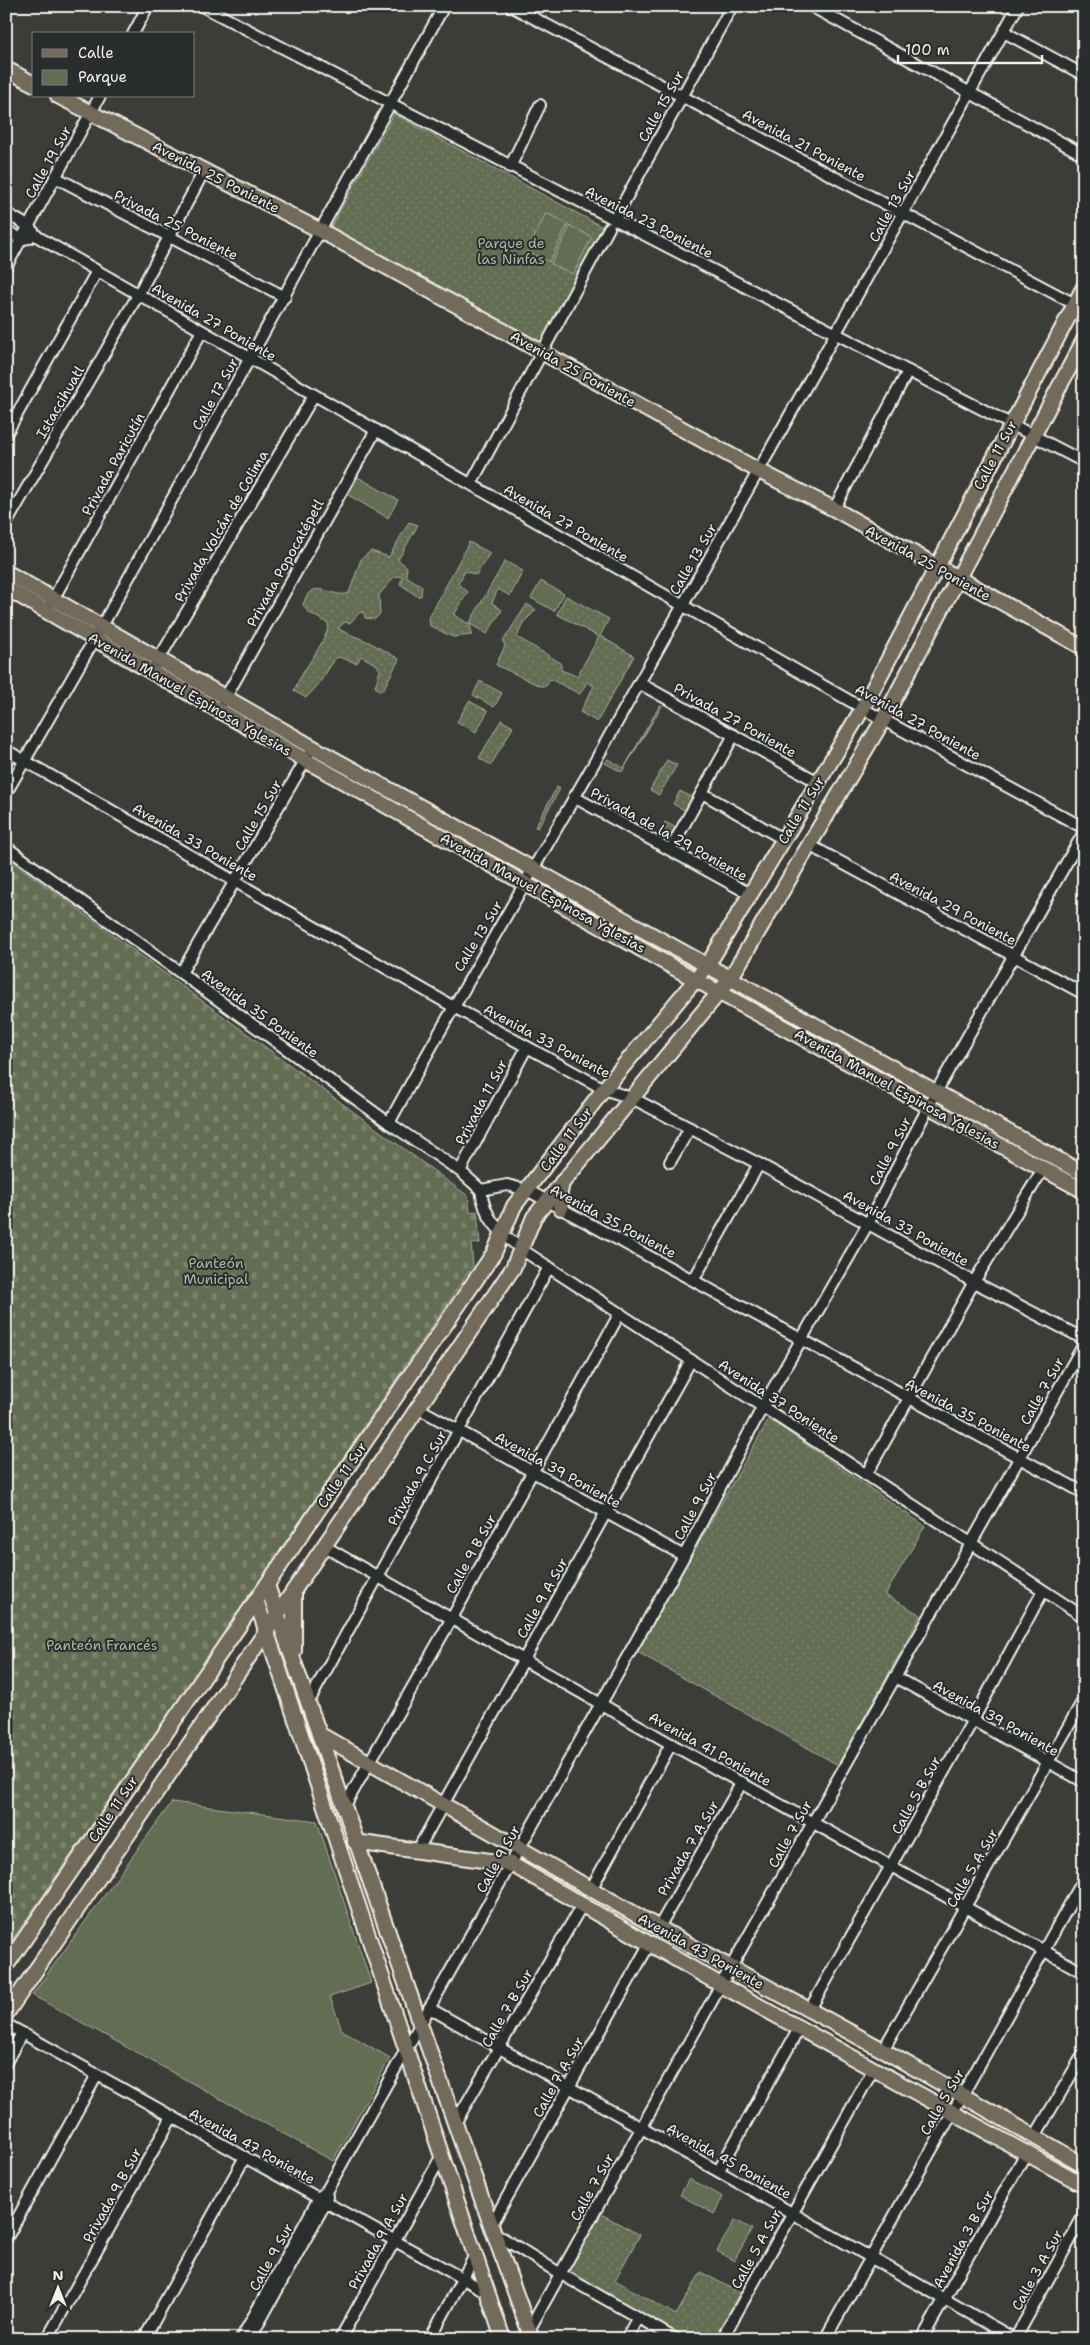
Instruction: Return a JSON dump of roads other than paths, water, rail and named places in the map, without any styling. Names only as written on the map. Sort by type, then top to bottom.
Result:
[{"type":"main road","points":[[6,70],[32,83]]},
{"type":"main road","name":"Avenida 25 Poniente","points":[[62,98],[321,231],[541,353],[759,471],[834,509],[957,580],[1084,648]]},
{"type":"main road","name":"Calle 11 Sur","points":[[6,1966],[494,1253],[514,1206],[604,1089],[707,966],[862,708],[1012,424],[1079,306],[1084,287]]},
{"type":"main road","name":"Calle 11 Sur","points":[[6,2014],[513,1268],[534,1217],[634,1099],[730,979],[883,720],[1084,340]]},
{"type":"main road","name":"Avenida Manuel Espinosa Yglesias","points":[[6,572],[51,605],[99,632],[159,658],[312,747],[1084,1174]]},
{"type":"main road","name":"Avenida Manuel Espinosa Yglesias","points":[[6,588],[51,605]]},
{"type":"main road","name":"Avenida Manuel Espinosa Yglesias","points":[[99,632],[152,671],[305,760],[696,980],[1084,1191]]},
{"type":"main road","points":[[561,1208],[559,1198],[562,1182]]},
{"type":"main road","points":[[267,1585],[454,2124],[494,2229],[528,2336]]},
{"type":"main road","points":[[294,1590],[294,1664]]},
{"type":"main road","points":[[256,1600],[485,2291],[503,2339]]},
{"type":"main road","name":"Avenida 43 Poniente","points":[[319,1734],[591,1889],[809,2011],[883,2050],[1084,2166]]},
{"type":"main road","name":"Avenida 43 Poniente","points":[[355,1842],[511,1864],[721,1985],[1084,2185]]},
{"type":"street","points":[[134,32],[148,6]]},
{"type":"street","name":"Avenida 23 Poniente","points":[[202,6],[510,167],[611,224],[837,334],[1084,462]]},
{"type":"street","name":"Calle 17 Sur","points":[[6,793],[99,632],[444,6]]},
{"type":"street","name":"Avenida 21 Poniente","points":[[511,6],[1079,306]]},
{"type":"street","name":"Calle 15 Sur","points":[[541,353],[732,6]]},
{"type":"street","points":[[810,6],[1084,155]]},
{"type":"street","name":"Calle 13 Sur","points":[[389,1123],[452,1006],[526,883],[837,334],[1018,6]]},
{"type":"street","points":[[1004,32],[1084,75]]},
{"type":"street","name":"Calle 19 Sur","points":[[6,268],[99,98]]},
{"type":"street","points":[[510,167],[540,105]]},
{"type":"street","name":"Istaccihuatl","points":[[6,524],[138,295],[204,171]]},
{"type":"street","name":"Privada 25 Poniente","points":[[55,177],[285,297]]},
{"type":"street","name":"Avenida 27 Poniente","points":[[6,213],[28,226],[38,237],[250,359],[883,720],[1084,828]]},
{"type":"street","points":[[6,231],[22,239],[38,237]]},
{"type":"street","points":[[6,434],[97,271]]},
{"type":"street","name":"Privada Paricutín","points":[[51,605],[202,331]]},
{"type":"street","points":[[471,484],[541,353]]},
{"type":"street","points":[[834,509],[908,371]]},
{"type":"street","name":"Privada Volcán de Colima","points":[[152,671],[314,395]]},
{"type":"street","name":"Privada Popocatépetl","points":[[219,710],[376,430]]},
{"type":"street","name":"Privada 27 Poniente","points":[[639,683],[818,782]]},
{"type":"street","points":[[670,850],[734,735]]},
{"type":"street","name":"Calle 15 Sur","points":[[181,973],[236,882],[312,747]]},
{"type":"street","name":"Avenida 33 Poniente","points":[[6,750],[452,1006],[527,1047],[604,1089],[634,1099],[760,1164],[869,1222],[974,1282],[1084,1339]]},
{"type":"street","points":[[702,793],[784,839]]},
{"type":"street","name":"Privada de la 29 Poniente","points":[[574,797],[750,894]]},
{"type":"street","name":"Calle 9 Sur","points":[[250,2339],[327,2190],[405,2049],[684,1556],[763,1406],[869,1222],[928,1106],[1084,832]]},
{"type":"street","name":"Avenida 29 Poniente","points":[[809,845],[1084,994]]},
{"type":"street","name":"Avenida 35 Poniente","points":[[6,846],[389,1123],[460,1171],[482,1190],[507,1185],[527,1190],[547,1200],[908,1399],[1084,1493]]},
{"type":"street","name":"Privada 11 Sur","points":[[460,1171],[527,1047]]},
{"type":"street","points":[[670,1162],[690,1128]]},
{"type":"street","points":[[694,1280],[760,1164]]},
{"type":"street","points":[[866,1475],[974,1282],[1043,1169]]},
{"type":"street","name":"Avenida 37 Poniente","points":[[482,1190],[485,1211],[502,1234],[521,1249],[1043,1591],[1082,1614]]},
{"type":"street","name":"Privada 9 C Sur","points":[[308,1703],[549,1267]]},
{"type":"street","name":"Calle 9 B Sur","points":[[344,1807],[452,1618],[620,1314]]},
{"type":"street","name":"Calle 7 Sur","points":[[528,2336],[559,2273],[1084,1344]]},
{"type":"street","name":"Calle 9 A Sur","points":[[417,1851],[692,1360]]},
{"type":"street","name":"Avenida 39 Poniente","points":[[418,1408],[684,1556]]},
{"type":"street","name":"Avenida 41 Poniente","points":[[324,1546],[671,1744],[813,1821],[1084,1973]]},
{"type":"street","name":"Calle 5 B Sur","points":[[809,2011],[892,1866],[1043,1591]]},
{"type":"street","name":"Avenida 39 Poniente","points":[[896,1677],[1084,1782]]},
{"type":"street","name":"Calle 5 A Sur","points":[[883,2050],[1084,1699]]},
{"type":"street","points":[[591,1889],[671,1744]]},
{"type":"street","name":"Privada 7 A Sur","points":[[659,1927],[742,1782]]},
{"type":"street","name":"Calle 5 Sur","points":[[825,2339],[1084,1879]]},
{"type":"street","name":"Calle 7 B Sur","points":[[454,2124],[582,1905]]},
{"type":"street","name":"Calle 7 A Sur","points":[[494,2229],[567,2088],[650,1943]]},
{"type":"street","name":"Avenida 45 Poniente","points":[[429,2008],[567,2088],[719,2170],[1015,2339]]},
{"type":"street","name":"Avenida 47 Poniente","points":[[6,2024],[485,2291]]},
{"type":"street","points":[[719,2170],[800,2027]]},
{"type":"street","points":[[6,2062],[22,2033]]},
{"type":"street","points":[[1034,2138],[1084,2053]]},
{"type":"street","name":"Calle 5 A Sur","points":[[722,2339],[874,2068]]},
{"type":"street","points":[[6,2239],[97,2075]]},
{"type":"street","name":"Privada 9 B Sur","points":[[47,2339],[172,2117]]},
{"type":"street","name":"Avenida 3 B Sur","points":[[922,2339],[1026,2153]]},
{"type":"street","name":"Privada 9 A Sur","points":[[340,2339],[441,2157]]},
{"type":"street","points":[[144,2339],[245,2158]]},
{"type":"street","name":"Calle 9 Sur","points":[[241,2339],[322,2200]]},
{"type":"street","name":"Calle 3 A Sur","points":[[1015,2339],[1084,2215]]},
{"type":"street","points":[[494,2229],[559,2273],[676,2339]]},
{"type":"street","points":[[430,2339],[474,2257]]},
{"type":"street","points":[[626,2339],[638,2317]]},
{"type":"park label","name":"Parque de las Ninfas","points":[[511,252]]},
{"type":"park label","name":"Panteón Municipal","points":[[216,1272]]},
{"type":"park label","name":"Panteón Francés","points":[[102,1645]]}]
